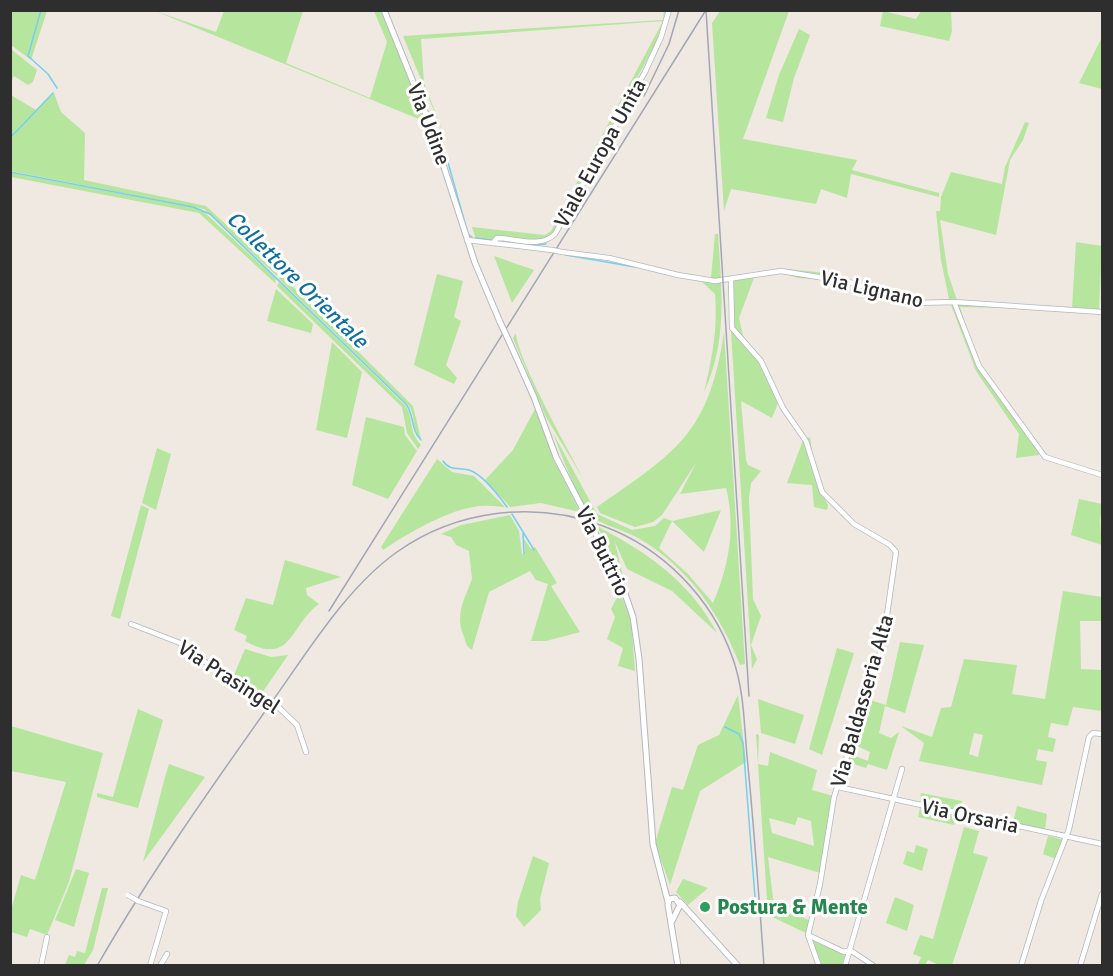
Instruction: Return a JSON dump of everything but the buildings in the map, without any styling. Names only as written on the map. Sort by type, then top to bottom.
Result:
[{"type":"street","name":"Via Udine","points":[[384,10],[430,124],[467,240]]},
{"type":"street","name":"Viale Europa Unita","points":[[493,243],[496,238],[539,242],[547,240],[557,232],[645,72],[661,37],[669,10]]},
{"type":"street","name":"Via Lignano","points":[[467,240],[609,258],[692,278],[730,280],[781,271],[849,282],[916,303],[954,302],[1102,312]]},
{"type":"street","name":"Via Buttrio","points":[[467,240],[500,322],[534,397],[556,457],[626,594],[634,625],[653,844],[665,883],[678,966]]},
{"type":"street","name":"Via Baldasseria Alta","points":[[730,280],[732,328],[761,361],[783,408],[806,441],[822,492],[854,524],[890,545],[896,552],[883,644],[838,787],[808,935]]},
{"type":"street","points":[[954,302],[979,366],[1045,457],[1102,476]]},
{"type":"street","name":"Via Prasingel","points":[[131,624],[180,643],[224,676],[276,705],[297,725],[306,752]]},
{"type":"street","points":[[1021,966],[1045,891],[1067,837],[1089,737],[1093,733],[1102,734]]},
{"type":"street","points":[[845,966],[895,800],[902,769]]},
{"type":"street","name":"Via Orsaria","points":[[838,787],[1102,844]]},
{"type":"street","name":"Via Buttrio","points":[[665,883],[738,966]]},
{"type":"street","points":[[126,893],[138,901],[166,911],[150,966]]},
{"type":"street","points":[[1080,966],[1102,894]]},
{"type":"street","points":[[668,902],[678,900],[671,923]]},
{"type":"street","points":[[670,909],[677,909],[692,915]]},
{"type":"street","points":[[808,935],[844,952],[850,950]]},
{"type":"street","points":[[808,935],[819,966]]},
{"type":"street","points":[[40,966],[47,937]]},
{"type":"street","points":[[850,950],[874,966]]},
{"type":"street","points":[[160,966],[167,954]]},
{"type":"green space","points":[[11,10],[47,11],[31,60],[11,45]]},
{"type":"green space","points":[[155,11],[216,32],[224,11],[303,11],[286,63],[370,98],[387,42],[374,11],[381,11],[426,120],[421,120]]},
{"type":"green space","points":[[664,11],[666,11],[663,21],[421,39],[424,83],[447,142],[403,36],[663,20]]},
{"type":"green space","points":[[720,11],[789,11],[743,139],[857,160],[852,170],[939,193],[939,197],[851,174],[847,198],[821,189],[816,204],[731,189],[724,211],[712,23]]},
{"type":"green space","points":[[883,11],[916,19],[921,11],[951,11],[952,31],[949,41],[880,26]]},
{"type":"green space","points":[[662,22],[655,45],[552,234],[540,240],[497,236],[490,241],[476,239],[472,227],[545,235],[551,231]]},
{"type":"green space","points":[[799,29],[810,35],[794,78],[783,122],[766,118],[779,75]]},
{"type":"green space","points":[[1102,37],[1102,89],[1079,83]]},
{"type":"green space","points":[[11,49],[37,70],[33,82],[28,85],[14,76],[11,82]]},
{"type":"green space","points":[[54,93],[61,112],[85,133],[84,180],[206,206],[278,273],[277,276],[204,209],[11,171],[11,139],[25,121],[11,138],[11,95],[36,110],[34,112]]},
{"type":"green space","points":[[1025,122],[1029,123],[1023,140],[1010,160],[996,235],[940,220],[948,274],[957,300],[1072,308],[1076,242],[1102,246],[1099,310],[960,307],[975,354],[982,367],[1040,453],[1016,458],[1019,434],[976,371],[951,305],[912,304],[837,281],[798,278],[785,274],[788,269],[825,273],[917,301],[949,299],[941,260],[936,211],[940,211],[941,197],[951,172],[1002,184],[1005,167]]},
{"type":"green space","points":[[11,173],[201,209],[276,279],[275,283],[199,213],[11,177]]},
{"type":"green space","points":[[715,234],[718,234],[721,279],[711,278]]},
{"type":"green space","points":[[494,256],[534,270],[512,303]]},
{"type":"green space","points":[[437,274],[463,281],[454,317],[461,321],[446,365],[457,378],[454,384],[414,365]]},
{"type":"green space","points":[[281,275],[413,406],[421,439],[416,431],[409,406],[279,279]]},
{"type":"green space","points":[[755,275],[739,318],[743,336],[767,376],[778,403],[772,418],[741,401],[746,460],[748,465],[761,471],[751,483],[749,498],[753,599],[761,616],[751,645],[757,659],[752,669],[728,283]]},
{"type":"green space","points":[[279,282],[405,405],[410,415],[414,434],[421,445],[418,449],[407,433],[402,407],[277,286]]},
{"type":"green space","points":[[702,282],[721,283],[722,297],[717,353],[704,392],[714,343],[716,307],[715,294]]},
{"type":"green space","points":[[276,289],[313,324],[311,333],[267,321]]},
{"type":"green space","points":[[724,332],[745,664],[740,665],[712,609],[687,577],[656,550],[638,538],[592,517],[576,490],[553,433],[597,514],[632,530],[655,526],[664,518],[672,521],[659,548],[688,574],[713,603],[727,561],[730,532],[729,503],[726,488],[680,494],[696,463],[662,515],[653,522],[635,527],[600,513],[597,507],[668,454],[698,418],[709,395]]},
{"type":"green space","points":[[516,333],[518,345],[534,384],[585,482],[546,417],[513,338]]},
{"type":"green space","points":[[332,342],[362,372],[347,438],[316,430]]},
{"type":"green space","points":[[535,409],[554,460],[580,512],[541,503],[510,507],[485,480],[513,450]]},
{"type":"green space","points":[[366,417],[404,427],[405,435],[417,451],[388,499],[352,485]]},
{"type":"green space","points":[[810,437],[817,485],[828,505],[827,510],[814,507],[812,485],[787,483],[803,440]]},
{"type":"green space","points":[[157,448],[171,454],[156,510],[142,503]]},
{"type":"green space","points":[[437,459],[452,472],[474,476],[505,507],[478,506],[450,514],[406,535],[383,550],[381,547]]},
{"type":"green space","points":[[1079,499],[1102,504],[1100,522],[1102,545],[1071,535]]},
{"type":"green space","points":[[141,505],[149,509],[120,619],[111,616]]},
{"type":"green space","points":[[721,510],[704,552],[672,521]]},
{"type":"green space","points":[[510,515],[519,531],[522,554],[525,552],[524,539],[531,549],[535,547],[557,583],[551,586],[580,632],[546,641],[531,641],[548,584],[536,580],[530,571],[489,592],[472,650],[466,643],[460,620],[462,606],[472,579],[469,551],[456,545],[451,537],[441,534],[461,525]]},
{"type":"green space","points":[[597,526],[633,546],[680,583],[694,598],[717,633],[672,591],[627,569],[615,542],[623,577]]},
{"type":"green space","points":[[285,560],[341,577],[306,588],[307,595],[319,604],[281,647],[260,648],[245,641],[247,636],[234,630],[246,598],[273,605]]},
{"type":"green space","points":[[1063,591],[1102,597],[1102,621],[1080,621],[1081,669],[1102,670],[1102,711],[1073,707],[1068,726],[1051,723],[1048,737],[1056,739],[1053,752],[1038,749],[1036,760],[1047,762],[1042,785],[919,761],[924,743],[901,726],[932,737],[941,708],[951,707],[964,659],[1017,665],[1012,694],[1045,699]],"holes":[[[974,733],[983,735],[978,757],[969,754]]]},
{"type":"green space","points":[[620,592],[631,621],[635,671],[618,666],[623,648],[607,639],[615,617],[611,609]]},
{"type":"green space","points":[[900,642],[924,645],[905,713],[885,706],[879,733],[891,738],[899,732],[887,770],[868,764],[866,768],[847,762],[850,754],[868,761],[870,752],[853,744],[867,699],[886,705]]},
{"type":"green space","points":[[837,648],[854,653],[822,755],[809,749]]},
{"type":"green space","points":[[245,649],[271,657],[288,655],[262,693],[233,677]]},
{"type":"green space","points":[[738,695],[746,762],[700,791],[670,885],[655,843],[672,787],[683,790],[698,745],[719,735]]},
{"type":"green space","points":[[758,699],[804,715],[795,744],[761,733]]},
{"type":"green space","points":[[138,709],[163,720],[138,808],[97,797],[97,793],[113,797]]},
{"type":"green space","points":[[11,726],[103,753],[69,882],[47,935],[30,929],[27,937],[11,932],[11,910],[21,875],[35,880],[66,782],[11,771]]},
{"type":"green space","points":[[756,734],[759,735],[758,764],[768,766],[770,752],[817,770],[812,790],[833,796],[820,873],[768,857],[774,906],[809,920],[806,933],[768,915]],"holes":[[[798,817],[811,821],[814,846],[772,833],[769,818],[795,825]]]},
{"type":"green space","points":[[169,764],[205,777],[143,862],[165,777]]},
{"type":"green space","points":[[921,793],[962,801],[960,811],[920,803]]},
{"type":"green space","points":[[1017,806],[1047,814],[1045,830],[1013,823]]},
{"type":"green space","points":[[920,808],[956,816],[954,825],[918,817]]},
{"type":"green space","points":[[964,827],[979,831],[973,853],[988,857],[952,965],[939,965],[928,960],[925,965],[918,965],[921,957],[913,954],[920,935],[933,939]]},
{"type":"green space","points":[[1048,836],[1064,840],[1056,859],[1043,854]]},
{"type":"green space","points":[[916,845],[928,849],[922,871],[903,864],[907,851],[914,853]]},
{"type":"green space","points":[[533,856],[549,863],[540,899],[541,910],[524,927],[516,916],[518,902]]},
{"type":"green space","points":[[76,869],[89,873],[74,927],[55,920]]},
{"type":"green space","points":[[683,879],[708,888],[688,905],[676,892]]},
{"type":"green space","points":[[102,888],[108,888],[93,950],[84,965],[65,965],[69,955],[75,957],[77,951],[85,953]]},
{"type":"green space","points":[[895,897],[914,905],[907,931],[886,923]]},
{"type":"green space","points":[[811,940],[845,955],[842,965],[820,965]]},
{"type":"waterway","points":[[41,10],[28,56],[48,74],[57,88]]},
{"type":"waterway","points":[[404,53],[447,159],[468,234],[472,237]]},
{"type":"waterway","points":[[10,138],[53,93]]},
{"type":"waterway","name":"Collettore Orientale","points":[[10,172],[193,207],[210,214],[406,404],[411,413],[415,431],[421,440]]},
{"type":"waterway","points":[[475,238],[491,240]]},
{"type":"waterway","points":[[498,241],[546,244]]},
{"type":"waterway","points":[[566,255],[635,267]]},
{"type":"waterway","name":"Collettore Orientale","points":[[443,461],[452,468],[474,472],[490,486],[507,507]]},
{"type":"waterway","name":"Collettore Orientale","points":[[512,514],[534,550]]},
{"type":"waterway","points":[[523,533],[524,553]]},
{"type":"waterway","name":"Collettore Orientale","points":[[725,727],[739,734],[743,743],[756,910]]},
{"type":"railway","points":[[644,96],[669,44],[679,10]]},
{"type":"railway","points":[[706,10],[749,696]]},
{"type":"railway","points":[[329,611],[706,10]]},
{"type":"railway","points":[[97,966],[159,865],[203,800],[344,602],[378,567],[420,538],[470,518],[523,512],[550,513],[577,518],[603,526],[646,547],[683,578],[712,616],[724,637],[737,671],[743,707],[764,966]]},
{"type":"place","name":"Postura & Mente","points":[[705,907]]}]
